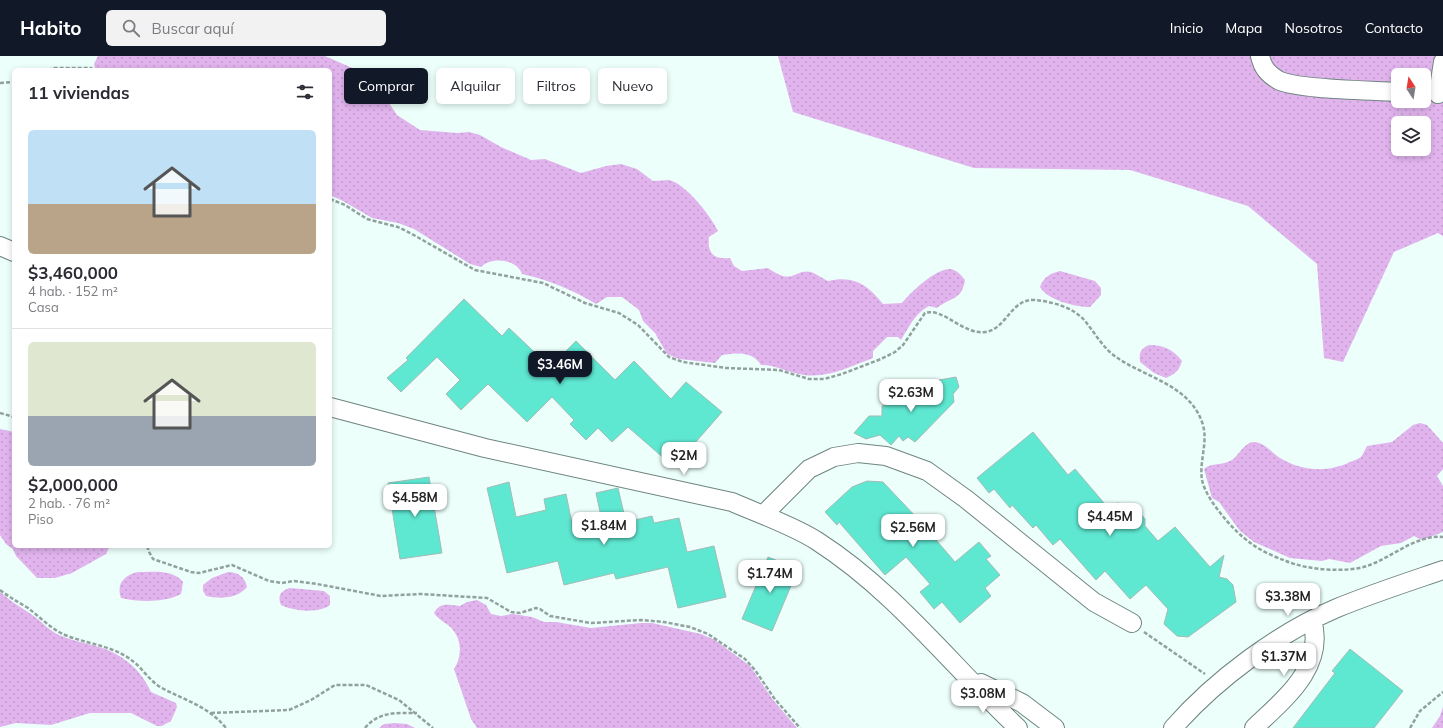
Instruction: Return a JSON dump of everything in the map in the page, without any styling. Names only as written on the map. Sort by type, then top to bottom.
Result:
[{"type":"street","points":[[1260,56],[1263,68],[1279,80],[1306,86],[1391,92]]},
{"type":"street","points":[[1435,94],[1443,62]]},
{"type":"street","points":[[0,246],[12,251]]},
{"type":"street","points":[[332,408],[485,448],[732,502],[816,540],[861,573],[919,626],[1018,728]]},
{"type":"street","points":[[762,515],[809,469],[834,457],[858,453],[886,456],[927,471],[966,499],[1094,602],[1132,624]]},
{"type":"street","points":[[1173,728],[1219,684],[1264,650],[1312,620],[1336,608],[1443,570]]},
{"type":"street","points":[[1254,728],[1295,688],[1308,668],[1314,653],[1316,642],[1316,631],[1312,620]]},
{"type":"street","points":[[970,678],[1022,703],[1055,728]]},
{"type":"path","points":[[54,68],[90,68]]},
{"type":"path","points":[[0,83],[12,82]]},
{"type":"path","points":[[332,200],[345,205],[367,219],[398,227],[475,270],[543,283],[585,303],[619,313],[638,325],[669,357],[683,362],[726,368],[779,370],[810,379],[824,379],[842,374],[895,352],[902,345],[925,313],[930,312],[977,332],[987,332],[996,328],[1014,308],[1023,302],[1034,300],[1060,305],[1073,310],[1084,319],[1103,346],[1116,357],[1165,383],[1182,394],[1190,402],[1203,425],[1204,441],[1201,467],[1202,481],[1208,496],[1215,507],[1252,544],[1285,561],[1308,568],[1352,569],[1368,566],[1419,542],[1431,538],[1443,537]]},
{"type":"path","points":[[0,413],[12,416]]},
{"type":"path","points":[[148,548],[150,556],[153,559],[191,572],[199,573],[232,565],[269,581],[282,583],[294,581],[317,584],[381,596],[421,594],[487,598],[511,612],[520,613],[536,608],[550,616],[590,623],[640,620],[664,622],[690,627],[708,634],[745,659],[755,670],[774,698],[800,728]]},
{"type":"path","points":[[0,590],[11,600],[27,608],[65,635],[101,645],[131,660],[157,685],[197,704],[210,713],[226,728]]},
{"type":"path","points":[[1132,624],[1219,684]]},
{"type":"path","points":[[210,713],[289,710],[311,700],[335,685],[366,685],[399,700],[417,713],[433,728]]},
{"type":"path","points":[[1410,728],[1420,711],[1443,692]]},
{"type":"path","points":[[365,728],[372,720],[391,712],[417,713]]},
{"type":"shaded area","points":[[98,56],[325,56],[352,68],[344,68],[344,104],[390,104],[397,115],[420,130],[457,133],[469,132],[480,135],[501,147],[531,160],[545,159],[581,173],[606,166],[621,164],[637,169],[653,181],[669,180],[675,182],[697,201],[715,225],[718,231],[709,237],[709,247],[713,254],[720,258],[730,258],[734,266],[742,271],[768,268],[783,276],[789,277],[805,271],[811,272],[828,281],[837,279],[853,280],[865,286],[883,304],[902,303],[924,282],[944,270],[955,270],[959,273],[965,280],[964,286],[959,295],[937,308],[929,306],[920,312],[901,340],[898,337],[887,337],[873,351],[873,358],[837,372],[818,375],[799,374],[775,367],[761,365],[753,357],[744,354],[722,355],[715,363],[679,359],[667,354],[655,333],[643,321],[639,310],[622,297],[607,297],[596,304],[579,294],[560,286],[542,279],[522,274],[515,265],[509,262],[497,260],[491,261],[481,267],[470,264],[414,229],[398,223],[372,218],[332,196],[332,68],[95,68],[94,64]]},
{"type":"shaded area","points":[[778,56],[1443,56],[1443,236],[1438,233],[1394,252],[1343,362],[1324,358],[1317,264],[1248,206],[1130,170],[974,168],[793,112]]},
{"type":"shaded area","points":[[1060,271],[1095,281],[1101,288],[1101,295],[1090,307],[1069,304],[1049,296],[1040,287],[1047,276]]},
{"type":"shaded area","points":[[1149,345],[1167,348],[1179,357],[1182,361],[1176,372],[1166,378],[1154,373],[1140,362],[1141,352]]},
{"type":"shaded area","points":[[1420,423],[1427,425],[1443,443],[1443,469],[1437,476],[1443,486],[1443,532],[1422,540],[1414,536],[1401,543],[1381,546],[1350,563],[1329,559],[1322,561],[1290,558],[1254,542],[1240,531],[1219,502],[1212,498],[1204,469],[1210,465],[1225,463],[1232,460],[1245,446],[1251,442],[1262,444],[1280,458],[1297,466],[1315,469],[1333,468],[1342,466],[1361,457],[1367,446],[1392,442],[1413,425]]},
{"type":"shaded area","points":[[0,429],[12,432],[12,548],[109,548],[106,554],[72,573],[55,578],[37,578],[16,556],[13,549],[6,544],[0,535]]},
{"type":"shaded area","points":[[138,572],[162,572],[174,575],[183,582],[181,594],[167,599],[151,601],[121,598],[120,584],[129,575]]},
{"type":"shaded area","points":[[228,572],[235,573],[243,578],[247,587],[243,591],[233,596],[217,598],[206,596],[203,591],[203,585],[212,578]]},
{"type":"shaded area","points":[[290,588],[324,591],[330,596],[330,605],[319,610],[306,611],[292,609],[281,605],[279,599],[281,594]]},
{"type":"shaded area","points":[[0,592],[57,634],[68,639],[108,650],[126,660],[140,674],[151,692],[176,703],[177,707],[171,721],[162,726],[157,726],[131,713],[90,713],[51,725],[16,723],[0,727]]},
{"type":"shaded area","points":[[477,600],[486,605],[491,614],[501,616],[513,614],[532,617],[544,622],[556,622],[591,628],[652,623],[701,634],[715,640],[750,666],[773,700],[797,728],[477,728],[471,719],[454,669],[460,654],[458,639],[451,628],[434,613],[439,607],[442,606],[460,606],[467,602]]},
{"type":"shaded area","points":[[1443,707],[1443,728],[1432,728],[1440,716]]},
{"type":"shaded area","points":[[384,724],[407,724],[415,728],[379,728]]},
{"type":"building","points":[[464,299],[502,336],[509,328],[550,367],[576,341],[615,380],[634,361],[671,399],[686,382],[722,412],[674,467],[628,427],[612,442],[598,428],[586,440],[570,424],[574,420],[552,397],[527,422],[488,384],[461,410],[446,394],[460,380],[437,357],[401,392],[387,378],[408,360],[406,358]]},
{"type":"building","points":[[956,377],[959,387],[953,394],[954,402],[915,442],[908,437],[903,441],[899,436],[891,445],[880,435],[866,439],[854,433],[869,416],[882,416],[882,406],[892,404],[895,398],[902,399],[916,395],[928,382],[936,387],[939,380]]},
{"type":"building","points":[[1033,432],[1068,475],[1075,469],[1110,510],[1117,503],[1134,506],[1145,519],[1145,526],[1158,541],[1175,527],[1210,567],[1224,555],[1219,577],[1227,579],[1233,585],[1236,602],[1188,637],[1177,636],[1164,624],[1168,609],[1146,585],[1130,599],[1105,571],[1096,580],[1060,539],[1053,545],[1036,525],[1033,528],[1012,505],[1010,508],[994,489],[989,493],[977,478]]},
{"type":"building","points":[[429,477],[442,553],[400,559],[388,483]]},
{"type":"building","points":[[867,481],[883,482],[918,519],[955,562],[979,542],[991,556],[986,559],[1000,575],[985,588],[991,596],[960,623],[942,602],[934,609],[920,592],[930,584],[906,557],[885,575],[839,522],[837,525],[825,512],[852,487]]},
{"type":"building","points":[[509,482],[516,517],[546,510],[544,499],[566,494],[573,528],[602,521],[596,493],[618,488],[626,522],[652,516],[654,523],[679,518],[687,552],[714,546],[726,597],[678,608],[668,567],[616,579],[614,573],[564,585],[558,561],[507,573],[487,488]]},
{"type":"building","points":[[768,557],[798,569],[772,631],[742,619]]},
{"type":"building","points":[[1350,649],[1403,691],[1374,728],[1293,728],[1335,673],[1332,671]]}]
